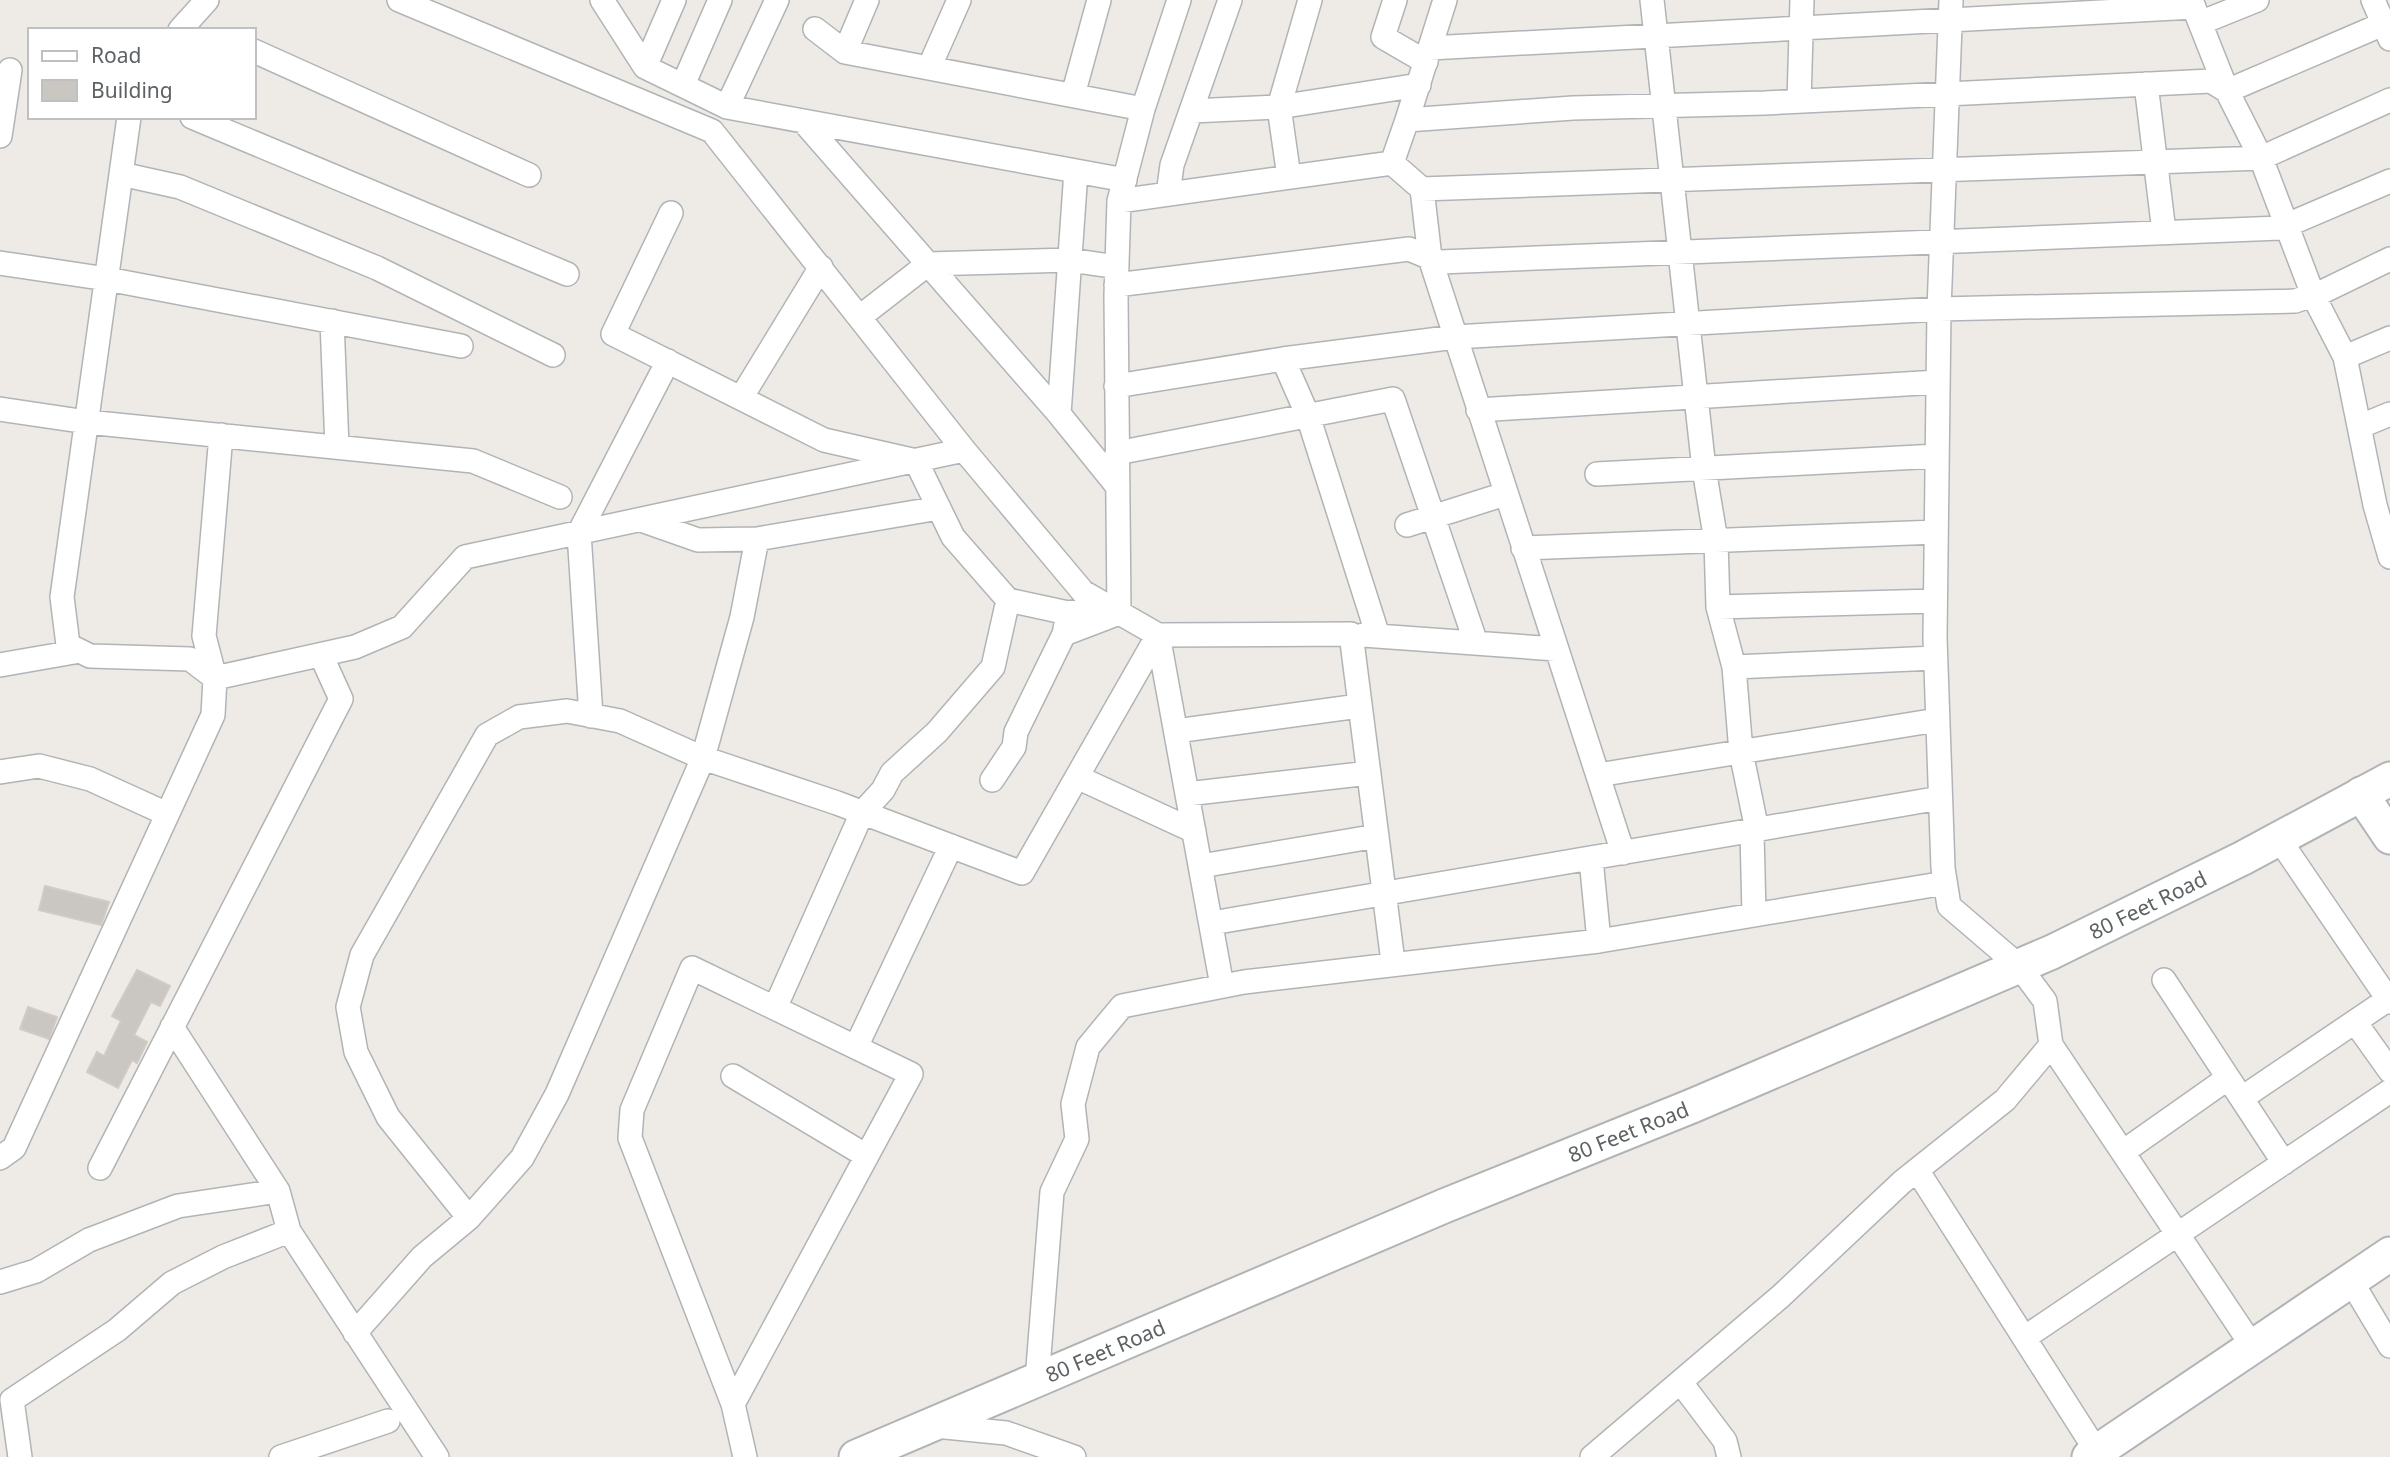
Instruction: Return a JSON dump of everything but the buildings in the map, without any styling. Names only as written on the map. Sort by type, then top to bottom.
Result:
[{"type":"main road","name":"80 Feet Road","points":[[856,1457],[1444,1206],[1692,1106],[2019,966],[2279,839],[2390,779]]},
{"type":"main road","points":[[2361,794],[2390,837]]},
{"type":"main road","points":[[2093,1455],[2390,1254]]},
{"type":"street","points":[[191,27],[207,0]]},
{"type":"street","points":[[399,0],[712,131],[861,316],[964,450],[1083,592],[1158,635],[1351,635],[1556,649]]},
{"type":"street","points":[[602,0],[645,67],[727,107],[1076,171],[1122,190],[1168,194],[1392,163],[1422,189],[1430,258],[1623,853]]},
{"type":"street","points":[[645,67],[674,0]]},
{"type":"street","points":[[683,85],[720,0]]},
{"type":"street","points":[[727,107],[777,0]]},
{"type":"street","points":[[845,52],[867,0]]},
{"type":"street","points":[[929,68],[959,0]]},
{"type":"street","points":[[1073,95],[1100,0]]},
{"type":"street","points":[[1112,609],[1118,487],[1117,276],[1122,190],[1143,109],[1179,0]]},
{"type":"street","points":[[1168,194],[1172,165],[1230,0]]},
{"type":"street","points":[[1289,177],[1279,107],[1310,0]]},
{"type":"street","points":[[1395,0],[1383,37],[1428,55],[1804,28],[1951,9],[2195,10],[2257,0]]},
{"type":"street","points":[[1392,163],[1445,0]]},
{"type":"street","points":[[1652,0],[1695,397],[1716,541],[1718,607],[1734,667],[1741,752],[1757,830]]},
{"type":"street","points":[[1799,101],[1804,28],[1802,0]]},
{"type":"street","points":[[2227,90],[2388,28],[2373,0]]},
{"type":"street","points":[[1951,9],[1939,309],[1935,601],[1940,798],[1949,906],[2019,966],[2045,1002],[2051,1045],[2253,1348]]},
{"type":"street","points":[[2195,10],[2227,90],[2261,158],[2313,295],[2345,357],[2383,502],[2390,557]]},
{"type":"street","points":[[815,29],[845,52],[1143,109]]},
{"type":"street","points":[[256,52],[528,175]]},
{"type":"street","points":[[0,136],[13,72]]},
{"type":"street","points":[[1408,120],[1573,108],[1799,101],[2211,81],[2227,90]]},
{"type":"street","points":[[2146,84],[2164,232]]},
{"type":"street","points":[[1192,111],[1279,107],[1419,85]]},
{"type":"street","points":[[1422,189],[2261,158],[2390,100]]},
{"type":"street","points":[[129,119],[62,597],[68,645],[90,656],[190,659],[215,678],[355,648],[402,627],[465,557],[964,450]]},
{"type":"street","points":[[197,119],[567,274]]},
{"type":"street","points":[[803,121],[1059,414],[1118,487]]},
{"type":"street","points":[[1059,414],[1076,171]]},
{"type":"street","points":[[121,174],[180,187],[376,268],[553,355]]},
{"type":"street","points":[[861,316],[928,264],[1070,260],[1117,276],[1409,248],[1440,262],[2164,232],[2286,225],[2390,181]]},
{"type":"street","points":[[671,213],[613,334],[824,440],[916,461]]},
{"type":"street","points":[[1116,386],[1283,359],[1455,337],[1689,326],[1939,309],[2295,301],[2390,259]]},
{"type":"street","points":[[0,263],[107,279],[461,346]]},
{"type":"street","points":[[741,398],[821,267]]},
{"type":"street","points":[[332,321],[337,447]]},
{"type":"street","points":[[2345,357],[2390,338]]},
{"type":"street","points":[[1283,359],[1308,416],[1378,636]]},
{"type":"street","points":[[591,716],[579,533],[668,361]]},
{"type":"street","points":[[1478,410],[1938,382]]},
{"type":"street","points":[[1118,453],[1393,399],[1476,643]]},
{"type":"street","points":[[0,409],[87,422],[473,461],[560,497]]},
{"type":"street","points":[[2361,426],[2390,414]]},
{"type":"street","points":[[0,1158],[14,1148],[213,715],[215,678],[204,636],[221,435]]},
{"type":"street","points":[[1597,474],[1937,456]]},
{"type":"street","points":[[916,461],[953,537],[1009,600],[1066,623],[1112,609]]},
{"type":"street","points":[[1406,525],[1505,494]]},
{"type":"street","points":[[640,520],[698,540],[757,539],[939,508]]},
{"type":"street","points":[[1523,548],[1936,532]]},
{"type":"street","points":[[355,1333],[422,1257],[469,1218],[522,1158],[557,1094],[703,758],[742,617],[757,539]]},
{"type":"street","points":[[775,1008],[862,813],[883,790],[892,773],[937,732],[993,667],[1009,600]]},
{"type":"street","points":[[1718,607],[1935,601]]},
{"type":"street","points":[[992,780],[1014,747],[1016,732],[1066,623]]},
{"type":"street","points":[[1158,635],[1222,986]]},
{"type":"street","points":[[469,1218],[388,1117],[356,1052],[348,1007],[362,955],[487,735],[519,718],[567,711],[620,721],[703,758],[862,813],[1021,873],[1158,635]]},
{"type":"street","points":[[1351,635],[1393,962]]},
{"type":"street","points":[[0,665],[80,651]]},
{"type":"street","points":[[100,1168],[341,699],[321,655]]},
{"type":"street","points":[[1734,667],[1935,658]]},
{"type":"street","points":[[1176,731],[1359,706]]},
{"type":"street","points":[[1598,775],[1937,720]]},
{"type":"street","points":[[0,772],[39,766],[90,779],[167,814]]},
{"type":"street","points":[[1187,794],[1369,774]]},
{"type":"street","points":[[1077,777],[1194,831]]},
{"type":"street","points":[[1212,923],[1940,798]]},
{"type":"street","points":[[1755,915],[1752,832],[1757,830]]},
{"type":"street","points":[[1201,866],[1377,836]]},
{"type":"street","points":[[2242,1098],[2389,1000],[2279,839]]},
{"type":"street","points":[[856,1047],[951,846]]},
{"type":"street","points":[[1591,859],[1599,941]]},
{"type":"street","points":[[1037,1380],[1052,1192],[1077,1139],[1073,1104],[1088,1046],[1122,1006],[1222,986],[1393,962],[1599,941],[1945,883]]},
{"type":"street","points":[[733,1404],[911,1074],[692,968],[632,1110],[630,1138],[733,1404],[746,1457]]},
{"type":"street","points":[[2164,980],[2284,1163]]},
{"type":"street","points":[[2355,1022],[2390,1072]]},
{"type":"street","points":[[173,1027],[278,1191],[289,1231],[437,1457]]},
{"type":"street","points":[[1592,1457],[1682,1384],[1917,1170],[2005,1100],[2051,1045]]},
{"type":"street","points":[[733,1076],[865,1155]]},
{"type":"street","points":[[2123,1152],[2228,1078]]},
{"type":"street","points":[[2024,1338],[2390,1091]]},
{"type":"street","points":[[1917,1170],[2024,1338],[2093,1455]]},
{"type":"street","points":[[0,1282],[36,1270],[89,1240],[178,1206],[278,1191]]},
{"type":"street","points":[[20,1457],[12,1400],[117,1330],[172,1283],[223,1257],[289,1231]]},
{"type":"street","points":[[2351,1281],[2390,1346]]},
{"type":"street","points":[[1682,1384],[1725,1441],[1729,1457]]},
{"type":"street","points":[[281,1457],[337,1448],[388,1421]]},
{"type":"street","points":[[928,1426],[1006,1433],[1074,1457]]}]
